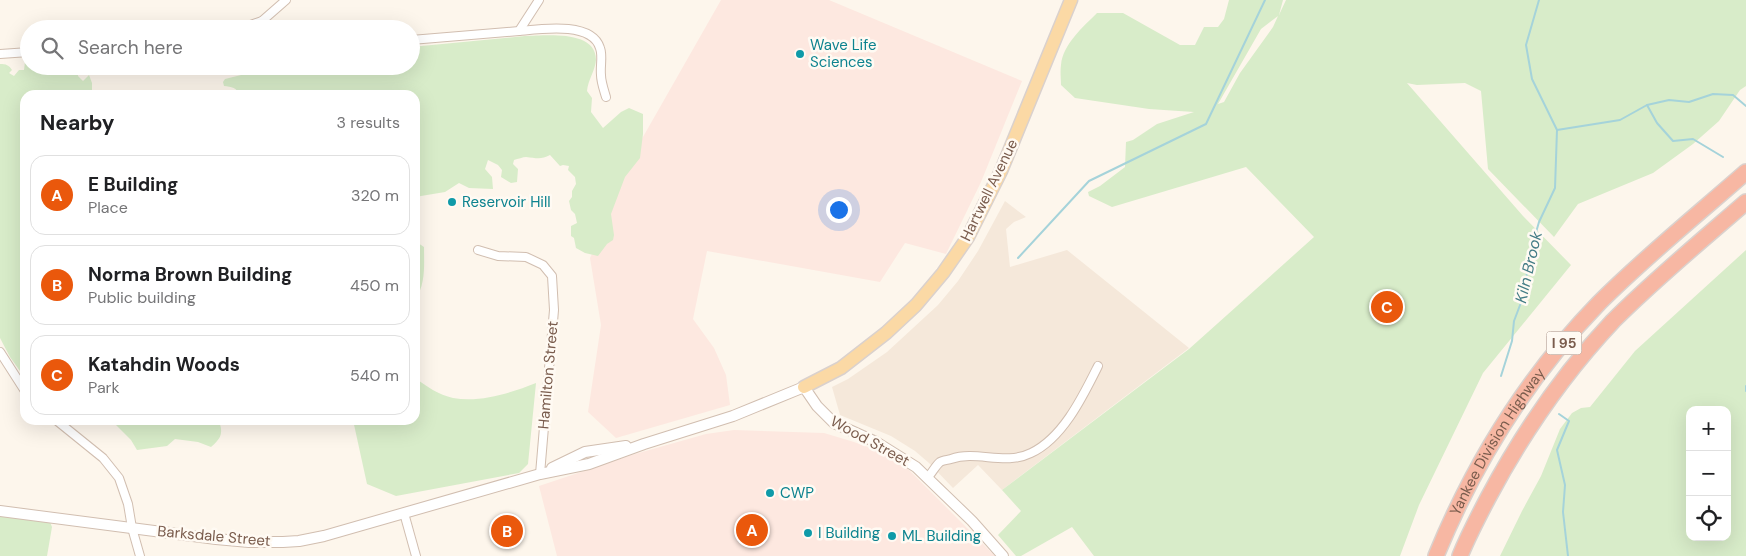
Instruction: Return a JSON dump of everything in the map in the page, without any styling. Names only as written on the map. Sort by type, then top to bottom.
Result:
[{"type":"highway","name":"Yankee Division Highway","points":[[1436,556],[1453,515],[1487,452],[1523,396],[1565,342],[1598,304],[1636,268],[1746,172]]},
{"type":"highway","name":"Yankee Division Highway","points":[[1460,556],[1515,449],[1555,390],[1588,349],[1647,288],[1746,202]]},
{"type":"main road","name":"Hartwell Avenue","points":[[804,387],[841,368],[892,327],[916,305],[943,273],[968,237],[1001,171],[1071,0]]},
{"type":"street","points":[[263,20],[286,0]]},
{"type":"street","points":[[519,31],[539,0]]},
{"type":"street","points":[[420,39],[546,29],[572,29],[591,36],[600,46],[600,74],[606,97]]},
{"type":"street","points":[[0,54],[20,53]]},
{"type":"street","name":"Hamilton Street","points":[[478,250],[498,256],[526,257],[543,265],[552,276],[554,310],[540,474]]},
{"type":"street","points":[[0,352],[20,384]]},
{"type":"street","points":[[928,477],[940,462],[959,456],[978,455],[1014,458],[1030,454],[1047,442],[1068,420],[1098,366]]},
{"type":"street","name":"Hartwell Avenue","points":[[589,464],[644,444],[733,416],[804,387]]},
{"type":"street","name":"Wood Street","points":[[804,387],[825,416],[834,423],[876,442],[916,466],[972,521],[1003,556]]},
{"type":"street","points":[[62,425],[104,458],[119,478],[128,504],[140,556]]},
{"type":"street","name":"Hartwell Avenue","points":[[585,452],[644,444]]},
{"type":"street","name":"Barksdale Street","points":[[540,474],[585,452]]},
{"type":"street","name":"Barksdale Street","points":[[0,511],[216,539],[249,542],[299,541],[324,536],[540,474],[589,464]]},
{"type":"street","points":[[404,513],[416,556]]},
{"type":"shaded area","points":[[721,0],[829,0],[1022,81],[981,182],[946,254],[905,243],[880,282],[707,251],[693,319],[714,348],[726,375],[730,405],[616,438],[588,412],[601,325],[590,258],[605,226],[594,223]]},
{"type":"shaded area","points":[[1005,201],[1026,217],[1014,222],[1006,229],[1010,267],[1067,250],[1189,348],[1002,490],[978,465],[953,488],[915,451],[891,436],[840,415],[832,387],[848,379],[887,352],[938,305],[958,281],[978,251]]},
{"type":"shaded area","points":[[734,430],[824,433],[881,452],[909,470],[995,556],[557,556],[539,486],[635,454],[706,434]]},
{"type":"green space","points":[[1229,0],[1283,0],[1279,15],[1286,0],[1746,0],[1746,86],[1740,90],[1719,121],[1693,144],[1653,173],[1578,204],[1554,237],[1488,169],[1481,91],[1465,83],[1417,85],[1407,83],[1523,216],[1571,265],[1483,373],[1419,505],[1400,556],[1094,556],[1072,527],[1021,556],[1016,556],[998,535],[1021,511],[1002,490],[1189,349],[1314,237],[1246,167],[1112,207],[1089,196],[1088,192],[1100,186],[1125,167],[1126,142],[1133,140],[1157,124],[1194,112],[1149,109],[1075,98],[1061,85],[1063,57],[1074,36],[1097,13],[1123,13],[1180,45],[1195,45],[1204,27],[1218,27],[1224,19]],"holes":[[[1278,16],[1273,27],[1240,73],[1224,102],[1218,104],[1261,29]]]},
{"type":"green space","points":[[556,35],[579,39],[588,43],[594,50],[596,60],[587,91],[592,98],[591,112],[603,128],[621,112],[629,108],[643,114],[640,158],[625,177],[611,214],[613,240],[607,244],[598,256],[585,253],[576,248],[574,238],[571,236],[571,226],[577,223],[569,201],[576,184],[575,177],[568,170],[569,166],[560,166],[550,155],[541,158],[526,157],[514,160],[513,164],[518,169],[517,182],[511,183],[501,177],[502,170],[498,165],[488,160],[485,169],[492,177],[493,189],[469,188],[459,183],[445,192],[420,196],[420,90],[236,90],[232,87],[224,86],[223,82],[225,79],[241,75],[420,75],[420,46],[525,36]]},
{"type":"green space","points":[[0,64],[10,67],[12,70],[9,73],[14,76],[19,70],[20,75],[78,75],[83,81],[89,75],[92,83],[92,90],[20,90],[20,371],[0,338]]},
{"type":"green space","points":[[420,244],[424,247],[424,274],[420,291]]},
{"type":"green space","points":[[1746,250],[1746,556],[1500,556],[1541,476],[1560,429],[1572,413],[1581,408],[1590,407],[1635,351]]},
{"type":"green space","points":[[420,381],[443,395],[463,399],[495,396],[536,383],[528,464],[519,473],[396,496],[367,484],[354,425],[420,425]]},
{"type":"green space","points":[[116,425],[220,425],[221,431],[219,439],[211,447],[198,442],[175,439],[167,446],[137,450],[131,440]]},
{"type":"green space","points":[[0,515],[50,522],[52,527],[47,556],[0,556]]},
{"type":"waterway","points":[[1018,258],[1089,181],[1206,124],[1265,0]]},
{"type":"waterway","name":"Kiln Brook","points":[[1539,0],[1526,45],[1532,79],[1557,130],[1620,120],[1647,105],[1669,100],[1689,102],[1713,94],[1733,95],[1746,106]]},
{"type":"waterway","name":"Kiln Brook","points":[[1647,105],[1657,123],[1673,141],[1693,139],[1723,157]]},
{"type":"waterway","name":"Kiln Brook","points":[[1501,376],[1512,341],[1514,321],[1525,292],[1528,260],[1539,222],[1555,188],[1557,130]]},
{"type":"waterway","name":"Kiln Brook","points":[[1746,386],[1746,391]]},
{"type":"waterway","name":"Kiln Brook","points":[[1559,414],[1569,421],[1557,450],[1565,485],[1563,512],[1568,556]]},
{"type":"place","name":"Wave Life Sciences","points":[[800,54]]},
{"type":"place","name":"Reservoir Hill","points":[[452,202]]},
{"type":"place","name":"Katahdin Woods","points":[[1387,307]]},
{"type":"place","name":"CWP","points":[[770,493]]},
{"type":"place","name":"E Building","points":[[752,530]]},
{"type":"place","name":"Norma Brown Building","points":[[507,531]]},
{"type":"place","name":"I Building","points":[[808,533]]},
{"type":"place","name":"ML Building","points":[[892,536]]}]
